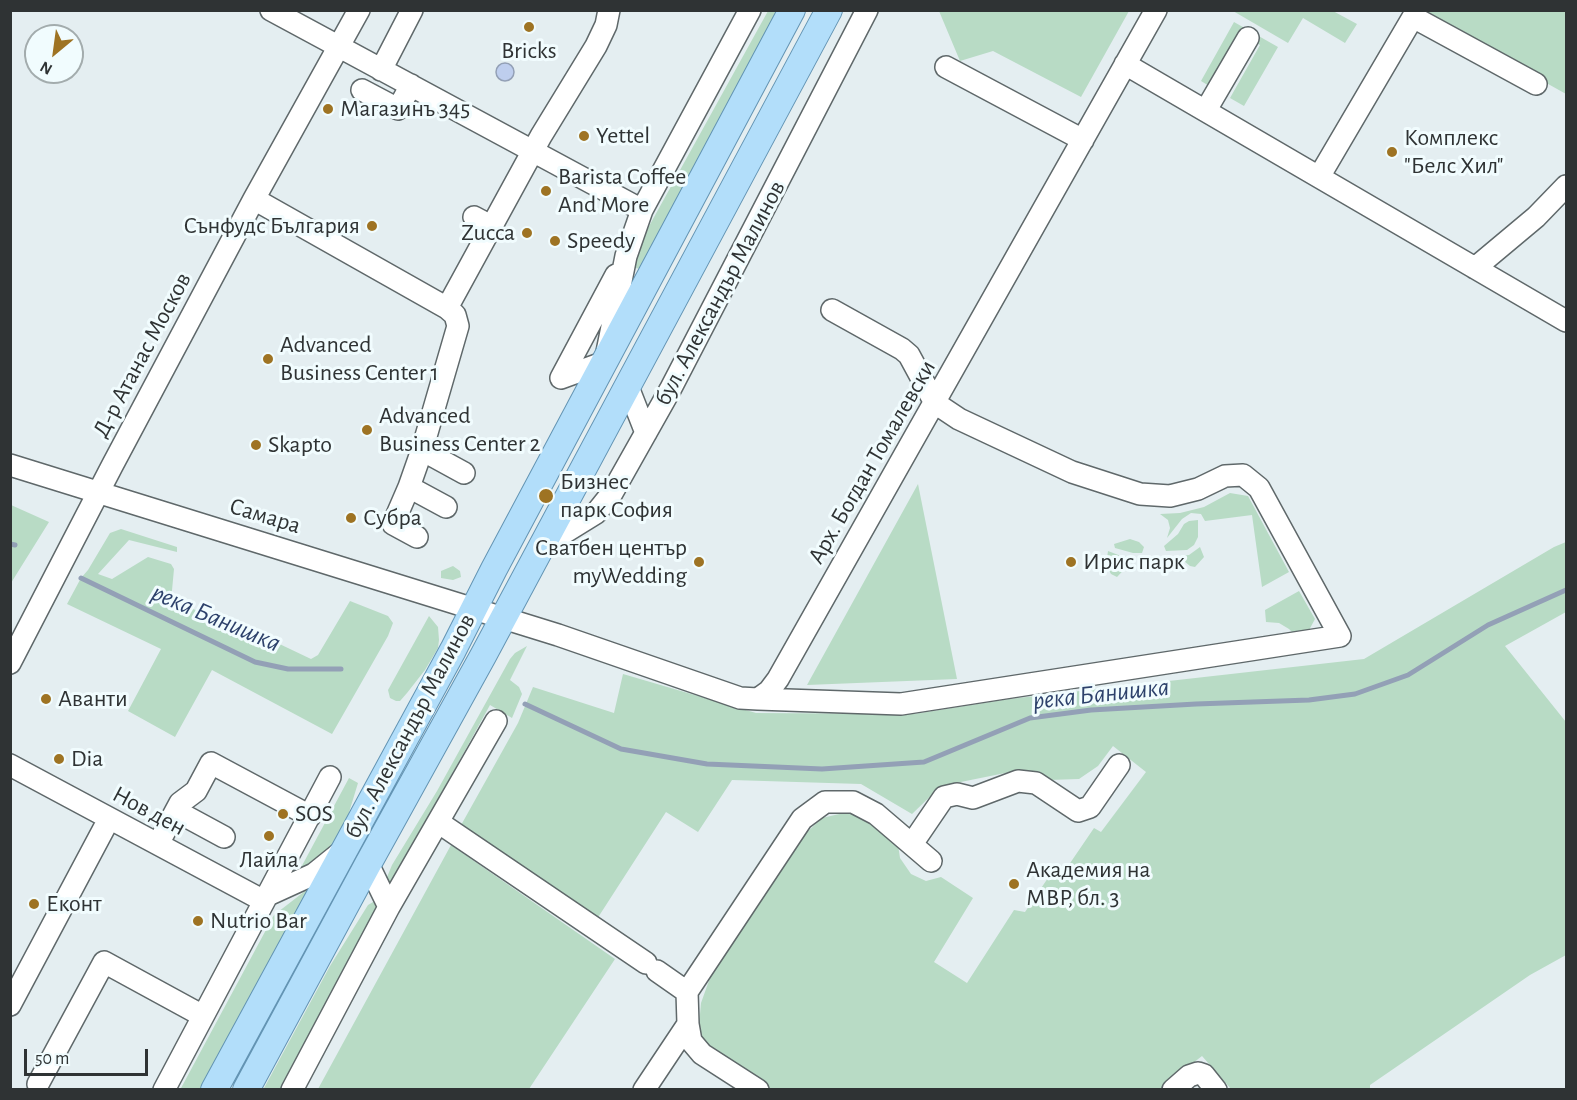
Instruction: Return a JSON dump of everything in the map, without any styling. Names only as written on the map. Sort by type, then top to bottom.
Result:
[{"type":"main road","name":"бул. Александър Малинов","points":[[214,1089],[474,608],[792,10]]},
{"type":"main road","name":"бул. Александър Малинов","points":[[246,1089],[628,387],[829,10]]},
{"type":"street","points":[[271,10],[642,210]]},
{"type":"street","name":"Д-р Атанас Москов","points":[[10,663],[254,199],[359,10]]},
{"type":"street","points":[[381,70],[412,10]]},
{"type":"street","points":[[447,308],[482,222],[533,151],[596,46],[606,25],[609,10]]},
{"type":"street","name":"бул. Александър Малинов","points":[[605,362],[626,256],[642,210],[750,10]]},
{"type":"street","name":"бул. Александър Малинов","points":[[541,547],[596,513],[612,493],[643,423],[662,405],[867,10]]},
{"type":"street","name":"Арх. Богдан Томалевски","points":[[758,699],[769,692],[778,679],[1156,10]]},
{"type":"street","points":[[1319,177],[1413,17],[1536,84]]},
{"type":"street","points":[[1210,113],[1252,40]]},
{"type":"street","points":[[1125,64],[1566,321]]},
{"type":"street","points":[[946,67],[1083,140]]},
{"type":"street","points":[[362,90],[398,109],[411,85]]},
{"type":"street","points":[[1475,268],[1536,216],[1566,186]]},
{"type":"street","points":[[254,199],[447,308],[455,315],[458,326],[422,450],[393,524],[417,537]]},
{"type":"street","points":[[605,362],[561,378],[626,256]]},
{"type":"street","points":[[503,618],[558,634],[740,698],[901,704],[1340,636],[1259,488],[1243,474],[1226,476],[1198,489],[1170,496],[1140,494],[1072,472],[959,419],[935,403],[909,355],[831,310]]},
{"type":"street","points":[[628,387],[643,423]]},
{"type":"street","points":[[422,450],[464,473]]},
{"type":"street","name":"Самара","points":[[10,465],[503,618]]},
{"type":"street","points":[[409,487],[446,507]]},
{"type":"street","points":[[292,1089],[389,907],[496,721]]},
{"type":"street","points":[[158,844],[180,803],[196,791],[211,763],[310,816]]},
{"type":"street","name":"Нов ден","points":[[10,765],[109,819],[266,898]]},
{"type":"street","points":[[912,844],[944,797],[957,794],[973,798],[1018,781],[1036,783],[1078,811],[1090,807],[1119,765]]},
{"type":"street","points":[[164,1089],[330,777]]},
{"type":"street","points":[[758,1089],[702,1054],[691,1041],[687,992],[802,819],[825,802],[853,802],[876,814],[931,861]]},
{"type":"street","points":[[176,811],[224,837]]},
{"type":"street","points":[[10,1005],[109,819]]},
{"type":"street","points":[[438,822],[687,992]]},
{"type":"street","points":[[266,898],[314,874],[344,849]]},
{"type":"street","points":[[368,864],[389,907]]},
{"type":"street","points":[[38,1084],[104,962],[203,1016]]},
{"type":"street","points":[[644,1089],[688,1024]]},
{"type":"street","points":[[1173,1089],[1189,1076],[1198,1073],[1204,1075],[1216,1089]]},
{"type":"green space","points":[[768,11],[778,11],[641,269],[635,268],[637,254],[648,228]]},
{"type":"green space","points":[[939,11],[1129,11],[1081,97],[993,51],[960,61]]},
{"type":"green space","points":[[1233,11],[1333,11],[1357,24],[1345,43],[1303,18],[1288,43]]},
{"type":"green space","points":[[1418,11],[1566,11],[1566,94]]},
{"type":"green space","points":[[1234,22],[1278,47],[1244,106],[1230,98],[1260,45],[1248,38],[1214,89],[1201,81]]},
{"type":"green space","points":[[918,484],[957,679],[807,685]]},
{"type":"green space","points":[[1230,493],[1248,496],[1289,572],[1262,587],[1252,515],[1205,521],[1201,514],[1191,513],[1182,519],[1167,538],[1170,528],[1168,520],[1160,514],[1180,513],[1204,507]]},
{"type":"green space","points":[[11,505],[49,522],[11,583]]},
{"type":"green space","points":[[1198,520],[1198,537],[1194,545],[1187,550],[1166,551],[1164,546],[1178,534],[1184,524]]},
{"type":"green space","points":[[121,529],[177,547],[177,552],[129,540],[98,574],[112,579],[148,557],[171,564],[174,569],[171,601],[248,629],[311,659],[318,655],[350,601],[388,616],[393,623],[388,636],[332,734],[212,670],[175,737],[128,711],[161,649],[67,604],[110,533]]},
{"type":"green space","points":[[1130,539],[1139,542],[1144,547],[1142,553],[1115,548],[1114,544]]},
{"type":"green space","points":[[1566,542],[1566,612],[1505,646],[1566,722],[1566,955],[1530,975],[1370,1085],[1370,1089],[1231,1089],[1202,1056],[1160,1089],[767,1089],[707,1051],[698,1037],[701,1003],[711,975],[805,834],[822,818],[848,812],[865,818],[897,838],[900,858],[911,874],[926,881],[941,877],[973,898],[934,962],[967,983],[1014,910],[1025,912],[1052,872],[1064,872],[1094,828],[1101,832],[1146,772],[1113,746],[1098,766],[1079,779],[1049,780],[1020,770],[941,786],[912,814],[861,784],[732,780],[698,832],[666,812],[597,919],[460,827],[518,723],[533,687],[614,713],[623,674],[756,713],[914,714],[1009,699],[1364,659]]},
{"type":"green space","points":[[1200,547],[1204,557],[1195,567],[1190,566],[1178,556],[1189,555]]},
{"type":"green space","points":[[1108,551],[1135,558],[1117,577],[1111,574],[1106,565]]},
{"type":"green space","points":[[453,566],[460,571],[461,577],[453,580],[441,578],[441,571]]},
{"type":"green space","points":[[1299,591],[1315,619],[1308,632],[1294,634],[1279,623],[1266,622],[1265,610]]},
{"type":"green space","points":[[429,616],[438,627],[438,648],[407,693],[400,701],[396,701],[390,698],[388,690]]},
{"type":"green space","points":[[527,646],[510,680],[519,687],[522,694],[512,718],[490,705],[390,887],[385,882],[392,865],[437,791],[510,659]]},
{"type":"green space","points":[[349,778],[358,783],[347,819],[336,840],[327,851],[297,875]]},
{"type":"green space","points":[[451,845],[615,959],[529,1089],[318,1089]]},
{"type":"green space","points":[[309,888],[201,1089],[180,1090],[274,915]]},
{"type":"green space","points":[[373,902],[378,904],[379,908],[283,1089],[263,1090],[330,966],[368,905]]},
{"type":"water","points":[[505,63],[513,68],[514,72],[509,80],[505,81],[497,76],[496,72],[501,64]]},
{"type":"waterway","name":"река Банишка","points":[[10,544],[15,545]]},
{"type":"waterway","name":"река Банишка","points":[[81,578],[255,662],[288,669],[341,669]]},
{"type":"waterway","name":"река Банишка","points":[[525,704],[621,749],[707,764],[822,769],[924,762],[1030,718],[1091,710],[1309,700],[1355,694],[1408,675],[1488,625],[1566,590]]},
{"type":"place","name":"Bricks","points":[[529,27]]},
{"type":"place","name":"Магазинъ 345","points":[[328,109]]},
{"type":"place","name":"Yettel","points":[[584,136]]},
{"type":"place","name":"Комплекс \"Белс Хил\"","points":[[1392,152]]},
{"type":"place","name":"Barista Coffee And More","points":[[546,191]]},
{"type":"place","name":"Сънфудс България","points":[[372,226]]},
{"type":"place","name":"Zucca","points":[[527,233]]},
{"type":"place","name":"Speedy","points":[[555,241]]},
{"type":"place","name":"Advanced Business Center 1","points":[[268,359]]},
{"type":"place","name":"Advanced Business Center 2","points":[[367,430]]},
{"type":"place","name":"Skapto","points":[[256,445]]},
{"type":"place","name":"Бизнес парк София","points":[[546,496]]},
{"type":"place","name":"Субра","points":[[351,518]]},
{"type":"place","name":"Сватбен център myWedding","points":[[699,562]]},
{"type":"place","name":"Ирис парк","points":[[1071,562]]},
{"type":"place","name":"Аванти","points":[[46,699]]},
{"type":"place","name":"Dia","points":[[59,759]]},
{"type":"place","name":"SOS","points":[[283,814]]},
{"type":"place","name":"Лайла","points":[[269,836]]},
{"type":"place","name":"Академия на МВР, бл. 3","points":[[1014,884]]},
{"type":"place","name":"Еконт","points":[[34,904]]},
{"type":"place","name":"Nutrio Bar","points":[[198,921]]}]
